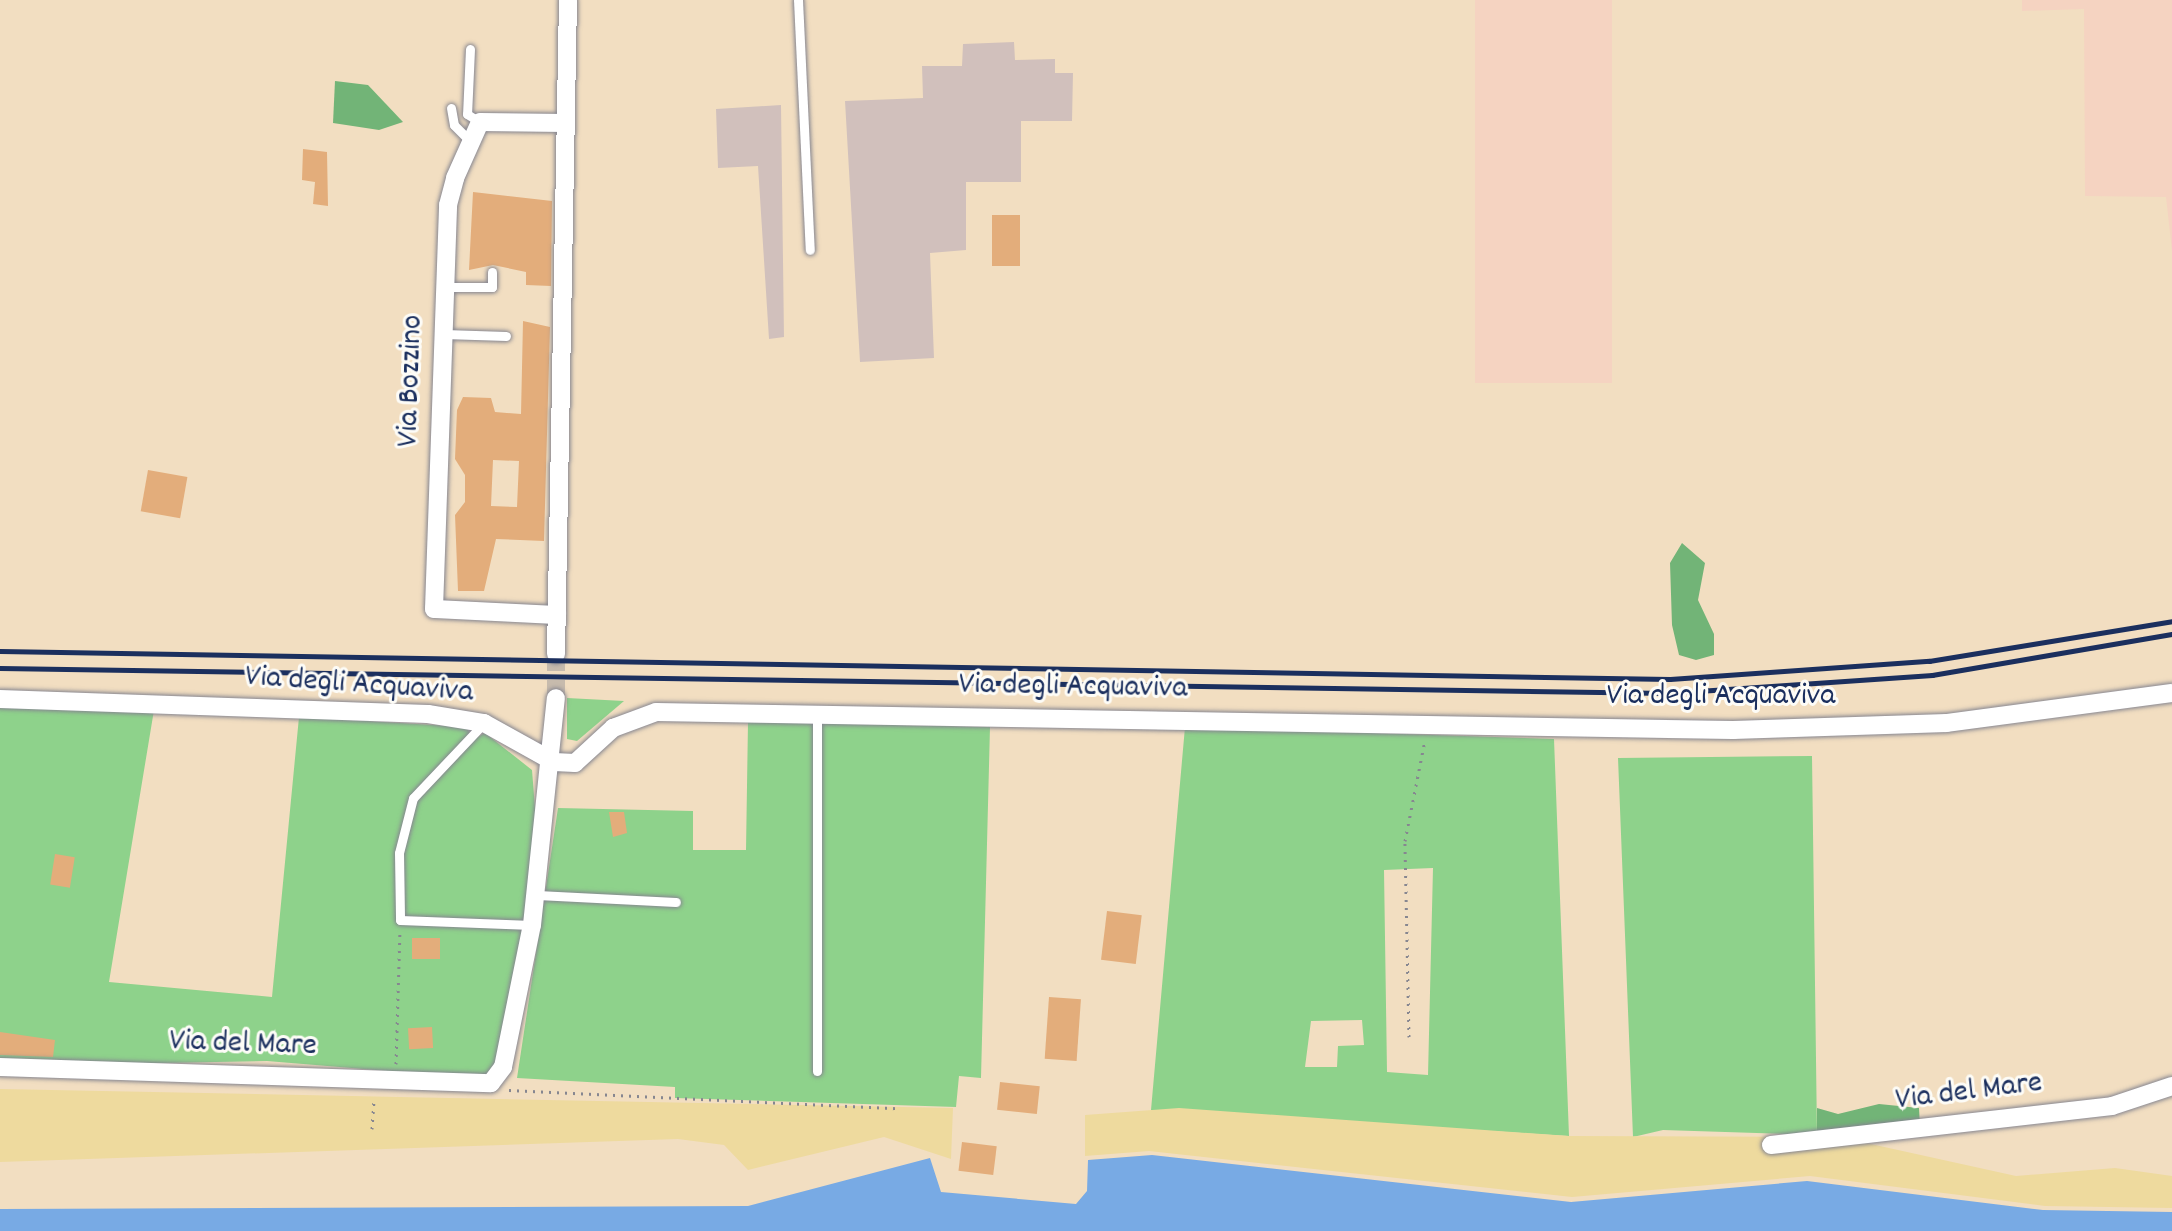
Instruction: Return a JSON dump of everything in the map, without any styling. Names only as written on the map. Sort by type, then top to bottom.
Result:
[{"type":"street","points":[[556,654],[568,0]]},
{"type":"street","points":[[480,122],[565,123]]},
{"type":"street","name":"Via Bozzino","points":[[480,122],[448,205],[434,609],[557,615]]},
{"type":"street","name":"Via degli Acquaviva","points":[[0,699],[428,714],[484,723],[554,762],[575,763],[636,714],[1733,730],[1947,723],[2172,693]]},
{"type":"street","points":[[489,1083],[532,925],[554,762],[556,698]]},
{"type":"street","name":"Via del Mare","points":[[0,1067],[489,1083]]},
{"type":"street","name":"Via del Mare","points":[[1771,1145],[2112,1106],[2172,1086]]},
{"type":"lane","points":[[798,0],[810,250]]},
{"type":"lane","points":[[470,49],[467,114],[480,122]]},
{"type":"lane","points":[[451,108],[454,125],[471,142]]},
{"type":"lane","points":[[445,287],[492,287],[492,272]]},
{"type":"lane","points":[[444,334],[506,336]]},
{"type":"lane","points":[[817,717],[817,1071]]},
{"type":"lane","points":[[484,723],[413,798],[399,853],[400,920],[532,925]]},
{"type":"lane","points":[[537,895],[676,902]]},
{"type":"path","points":[[1409,1037],[1405,841],[1426,725]]},
{"type":"path","points":[[396,1068],[400,920]]},
{"type":"path","points":[[489,1083],[500,1089],[531,1095],[897,1108]]},
{"type":"path","points":[[372,1129],[374,1100]]},
{"type":"shaded area","points":[[1475,0],[1612,0],[1612,383],[1475,383]]},
{"type":"shaded area","points":[[2022,0],[2172,0],[2172,251],[2166,197],[2085,196],[2084,9],[2022,11]]},
{"type":"shaded area","points":[[1014,42],[1015,60],[1055,59],[1055,73],[1073,73],[1072,121],[1021,121],[1021,182],[966,182],[966,250],[930,253],[934,358],[860,362],[845,101],[923,98],[922,66],[962,66],[963,44]]},
{"type":"shaded area","points":[[781,105],[784,337],[769,339],[758,166],[718,168],[716,109]]},
{"type":"green space","points":[[335,81],[368,85],[403,122],[379,130],[333,123]]},
{"type":"green space","points":[[1682,543],[1705,563],[1698,600],[1714,634],[1714,655],[1696,660],[1679,655],[1672,625],[1670,563]]},
{"type":"green space","points":[[567,698],[624,701],[577,741],[567,739]]},
{"type":"green space","points":[[0,707],[154,710],[109,982],[272,997],[299,717],[467,727],[472,740],[485,733],[532,770],[538,846],[529,924],[495,1064],[484,1079],[267,1061],[0,1066]]},
{"type":"green space","points":[[748,722],[990,727],[981,1078],[959,1076],[956,1107],[675,1098],[675,1087],[517,1078],[558,808],[693,811],[693,850],[746,850]]},
{"type":"green space","points":[[1185,727],[1554,739],[1569,1136],[1151,1110]],"holes":[[[1433,868],[1428,1075],[1387,1072],[1384,870]],[[1362,1020],[1364,1045],[1338,1046],[1337,1067],[1305,1067],[1311,1021]]]},
{"type":"green space","points":[[1812,756],[1817,1135],[1663,1130],[1633,1137],[1618,758]]},
{"type":"green space","points":[[1879,1104],[1919,1108],[1920,1127],[1817,1135],[1817,1108],[1838,1114]]},
{"type":"sand","points":[[0,1089],[953,1108],[951,1159],[884,1137],[748,1170],[724,1145],[678,1139],[0,1162]]},
{"type":"sand","points":[[1179,1108],[1569,1136],[1839,1137],[2016,1176],[2115,1168],[2172,1176],[2172,1208],[2045,1206],[1810,1176],[1572,1197],[1149,1151],[1085,1156],[1085,1115]]},
{"type":"water","points":[[1152,1155],[1571,1202],[1807,1181],[2043,1210],[2172,1212],[2172,1231],[0,1231],[0,1209],[748,1206],[930,1158],[941,1192],[1076,1204],[1087,1191],[1088,1160]]},
{"type":"building","points":[[303,149],[327,152],[328,206],[313,204],[315,182],[302,180]]},
{"type":"building","points":[[473,192],[552,201],[551,286],[526,285],[526,272],[493,265],[469,270]]},
{"type":"building","points":[[992,215],[1020,215],[1020,266],[992,266]]},
{"type":"building","points":[[523,321],[550,327],[544,541],[496,539],[484,591],[458,591],[455,515],[465,502],[465,475],[455,459],[457,410],[463,397],[491,398],[495,412],[521,414]],"holes":[[[493,460],[519,461],[517,507],[491,506]]]},
{"type":"building","points":[[148,470],[187,477],[180,518],[141,511]]},
{"type":"building","points":[[609,812],[624,812],[627,833],[613,837]]},
{"type":"building","points":[[55,854],[75,857],[70,888],[50,885]]},
{"type":"building","points":[[1107,911],[1142,915],[1136,964],[1101,960]]},
{"type":"building","points":[[412,938],[440,938],[440,959],[412,959]]},
{"type":"building","points":[[1049,997],[1081,999],[1077,1061],[1045,1059]]},
{"type":"building","points":[[432,1027],[433,1048],[409,1049],[408,1028]]},
{"type":"building","points":[[0,1032],[55,1040],[53,1057],[0,1055]]},
{"type":"building","points":[[1000,1082],[1040,1086],[1037,1114],[997,1110]]},
{"type":"building","points":[[962,1142],[997,1146],[993,1175],[958,1171]]},
{"type":"tunnel","points":[[556,654],[556,698]]},
{"type":"railway","points":[[0,651],[1670,679],[1929,661],[2172,621]]},
{"type":"railway","points":[[0,668],[1669,693],[1932,675],[2172,634]]}]
